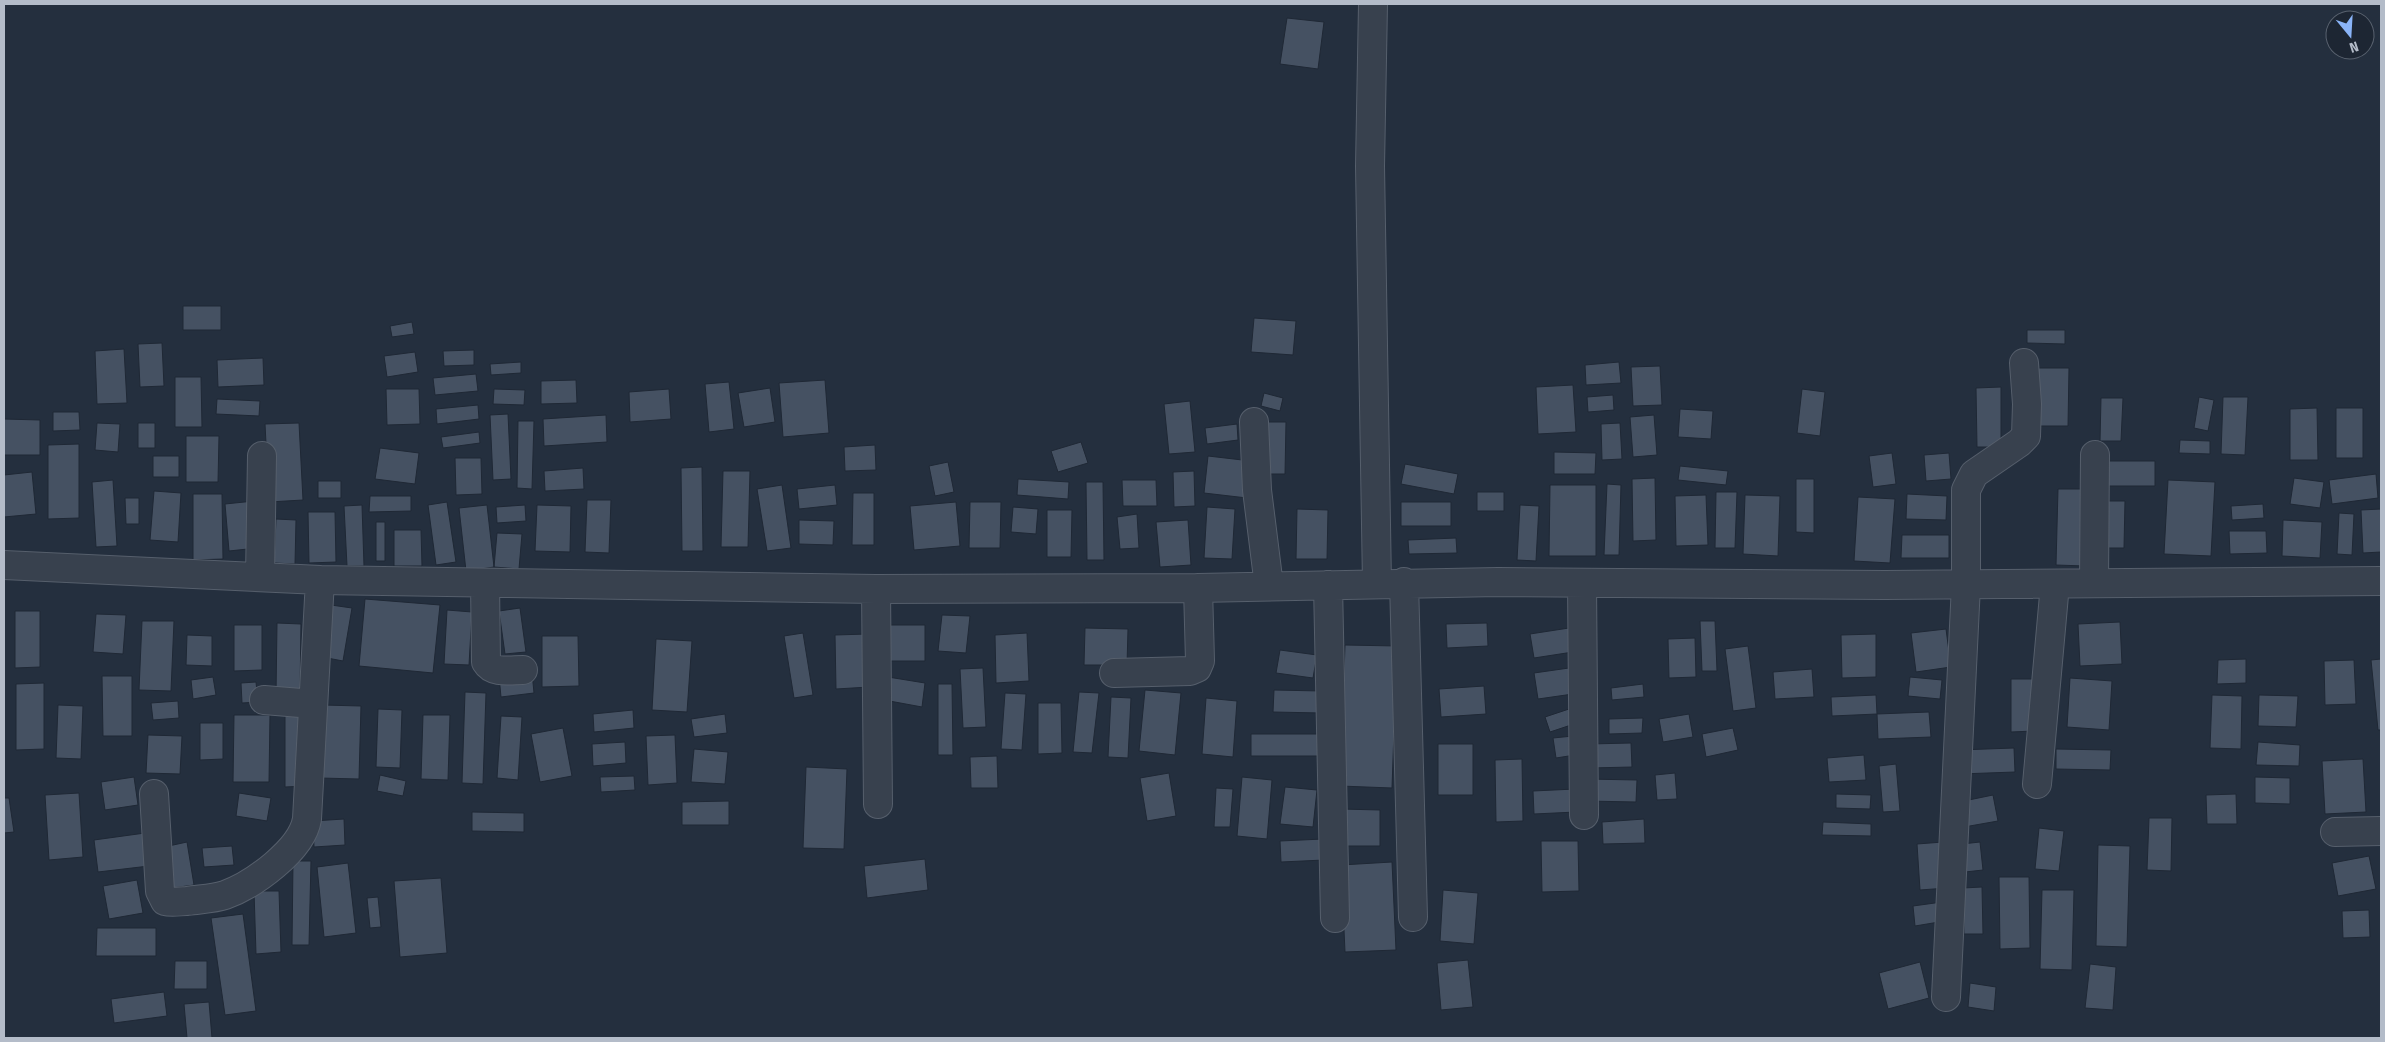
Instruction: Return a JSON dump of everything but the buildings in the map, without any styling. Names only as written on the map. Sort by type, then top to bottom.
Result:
[{"type":"street","points":[[1373,4],[1370,166],[1377,584]]},
{"type":"street","points":[[1946,997],[1966,584],[1966,490],[1974,474],[2019,443],[2026,436],[2027,404],[2024,363]]},
{"type":"street","points":[[1254,422],[1257,490],[1269,586]]},
{"type":"street","points":[[2094,583],[2095,455]]},
{"type":"street","points":[[260,577],[262,456]]},
{"type":"street","points":[[4,565],[320,580],[876,588],[1198,588],[1404,582],[2055,584],[2381,581]]},
{"type":"street","points":[[154,794],[160,891],[163,899],[171,902],[213,898],[240,888],[278,861],[296,843],[306,824],[320,580]]},
{"type":"street","points":[[1404,582],[1413,918]]},
{"type":"street","points":[[485,583],[486,662],[488,666],[498,670],[523,670]]},
{"type":"street","points":[[1582,583],[1584,815]]},
{"type":"street","points":[[2037,784],[2055,584]]},
{"type":"street","points":[[1328,585],[1335,918]]},
{"type":"street","points":[[876,588],[878,804]]},
{"type":"street","points":[[1114,673],[1190,671],[1197,668],[1200,660],[1198,588]]},
{"type":"street","points":[[264,700],[313,704]]},
{"type":"street","points":[[2335,832],[2381,831]]}]
